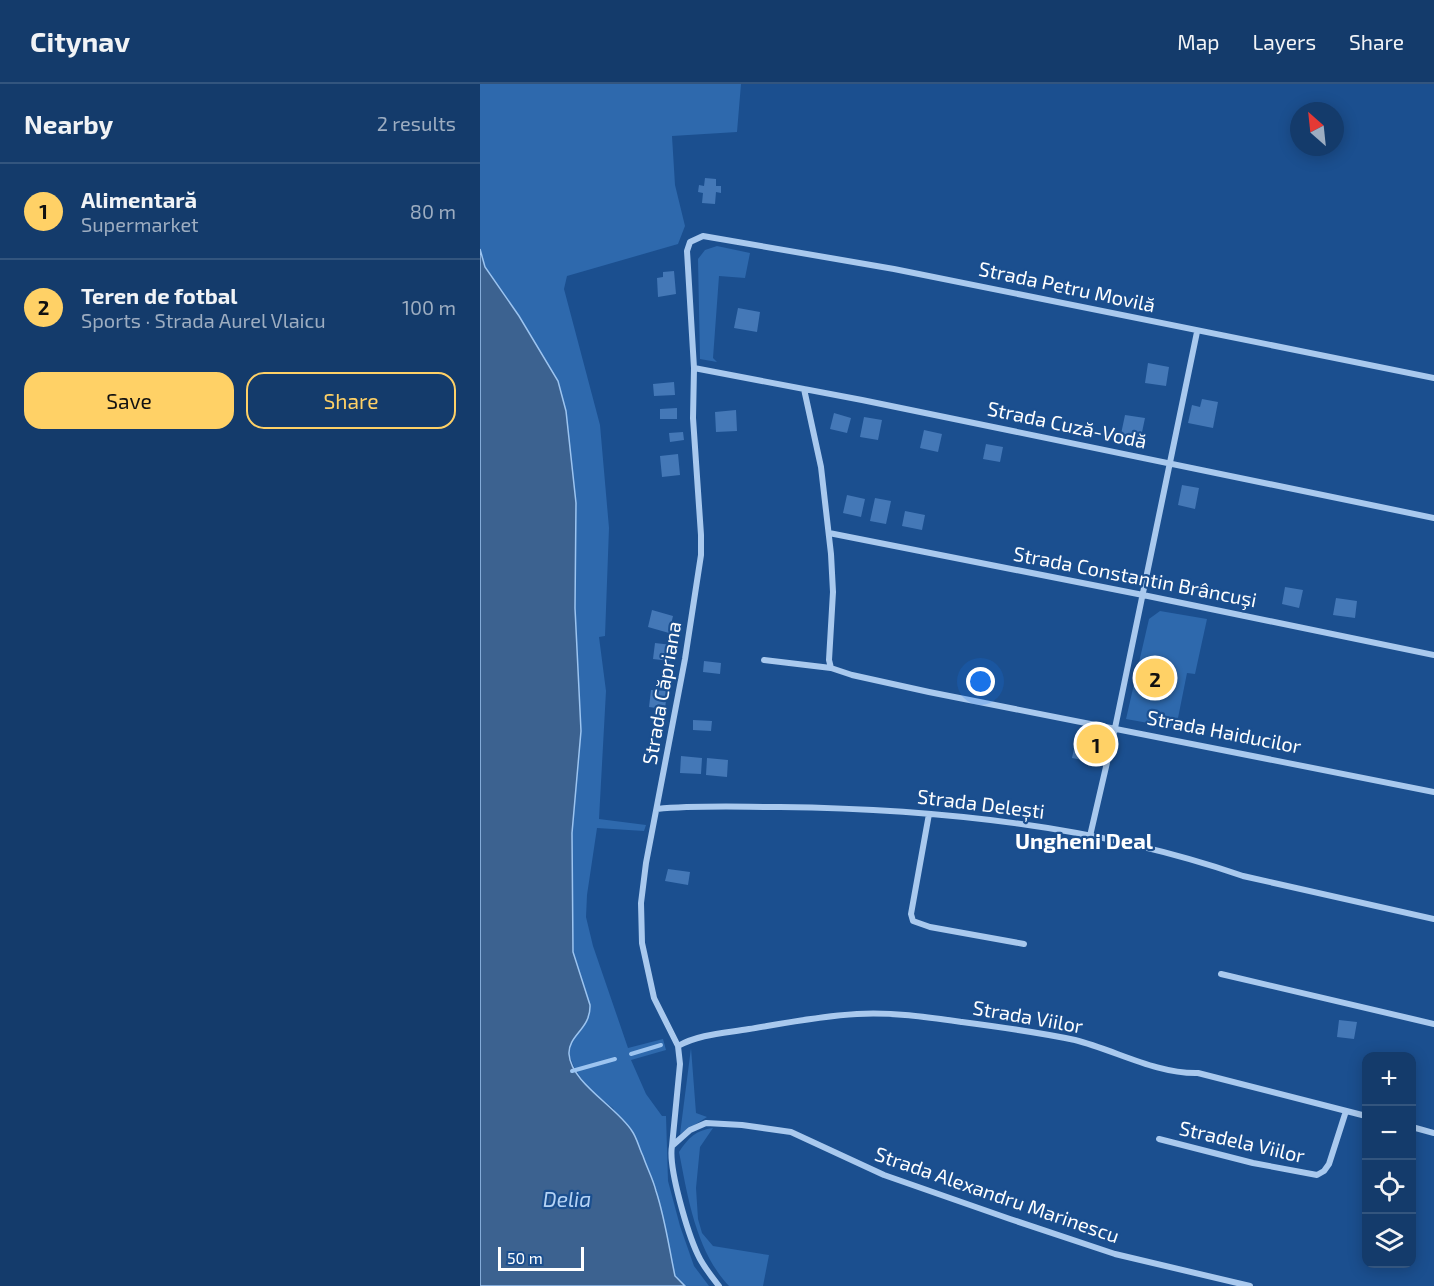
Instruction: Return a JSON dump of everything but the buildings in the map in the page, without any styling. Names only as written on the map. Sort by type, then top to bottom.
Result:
[{"type":"street","name":"Strada Petru Movilă","points":[[693,239],[704,236],[894,269],[1197,332],[1434,378]]},
{"type":"street","name":"Strada Căpriana","points":[[672,1146],[680,1064],[678,1046],[654,998],[642,943],[641,903],[646,863],[684,670],[701,555],[687,251],[693,239]]},
{"type":"street","points":[[1090,836],[1115,728],[1197,332]]},
{"type":"street","name":"Strada Cuză-Vodă","points":[[694,368],[1434,518]]},
{"type":"street","points":[[804,389],[821,467],[829,533],[833,592],[828,660],[831,668]]},
{"type":"street","name":"Strada Constantin Brâncuşi","points":[[829,533],[1143,595],[1434,656]]},
{"type":"street","name":"Strada Haiducilor","points":[[764,660],[831,668],[852,675],[941,694],[1434,792]]},
{"type":"street","name":"Strada Delești","points":[[657,809],[706,806],[801,807],[929,814],[1090,836],[1156,851],[1243,876],[1434,919]]},
{"type":"street","points":[[929,814],[911,914],[913,921],[937,928],[1024,944]]},
{"type":"street","points":[[1221,975],[1434,1024]]},
{"type":"street","name":"Strada Viilor","points":[[678,1046],[717,1034],[839,1016],[875,1013],[912,1015],[1010,1028],[1074,1040],[1167,1070],[1183,1074],[1198,1073],[1362,1115]]},
{"type":"street","name":"Stradela Viilor","points":[[1159,1139],[1253,1163],[1317,1175],[1324,1172],[1329,1164],[1346,1111]]},
{"type":"street","name":"Strada Alexandru Marinescu","points":[[672,1146],[690,1130],[706,1123],[742,1125],[791,1132],[884,1175],[1010,1219],[1127,1257],[1250,1286]]},
{"type":"street","points":[[1416,1128],[1434,1133]]},
{"type":"street","points":[[672,1146],[672,1167],[695,1249],[719,1286]]},
{"type":"shaded area","points":[[480,84],[741,84],[737,132],[672,136],[675,185],[685,226],[678,244],[567,276],[564,289],[600,425],[609,528],[605,636],[599,637],[606,691],[599,819],[646,825],[644,831],[597,828],[586,917],[593,946],[628,1048],[663,1039],[666,1050],[631,1060],[646,1094],[662,1116],[666,1116],[668,1181],[694,1266],[709,1286],[685,1286],[675,1276],[656,1190],[613,1108],[589,1090],[574,1067],[569,1054],[571,1042],[480,302]]},
{"type":"shaded area","points":[[717,246],[750,253],[745,278],[719,276],[713,358],[717,362],[700,359],[698,259],[705,250]]},
{"type":"shaded area","points":[[1160,611],[1207,619],[1195,674],[1187,673],[1176,728],[1126,719],[1149,619]]},
{"type":"shaded area","points":[[691,1048],[696,1113],[707,1117],[680,1134]]},
{"type":"shaded area","points":[[713,1128],[700,1147],[696,1188],[698,1219],[702,1233],[713,1246],[769,1255],[763,1286],[729,1286],[709,1257],[695,1223],[679,1152],[693,1136]]},
{"type":"water","name":"Delia","points":[[480,249],[485,267],[519,316],[558,381],[566,411],[576,503],[575,608],[581,731],[572,833],[573,952],[590,1005],[587,1020],[572,1042],[569,1054],[578,1075],[625,1122],[635,1137],[659,1201],[675,1276],[685,1286],[480,1286]]},
{"type":"waterway","points":[[631,1054],[661,1045]]},
{"type":"waterway","points":[[572,1071],[615,1059]]},
{"type":"place","name":"Teren de fotbal","points":[[1155,678]]},
{"type":"place","name":"Alimentară","points":[[1096,744]]},
{"type":"district","name":"Ungheni Deal","points":[[1084,841]]}]
